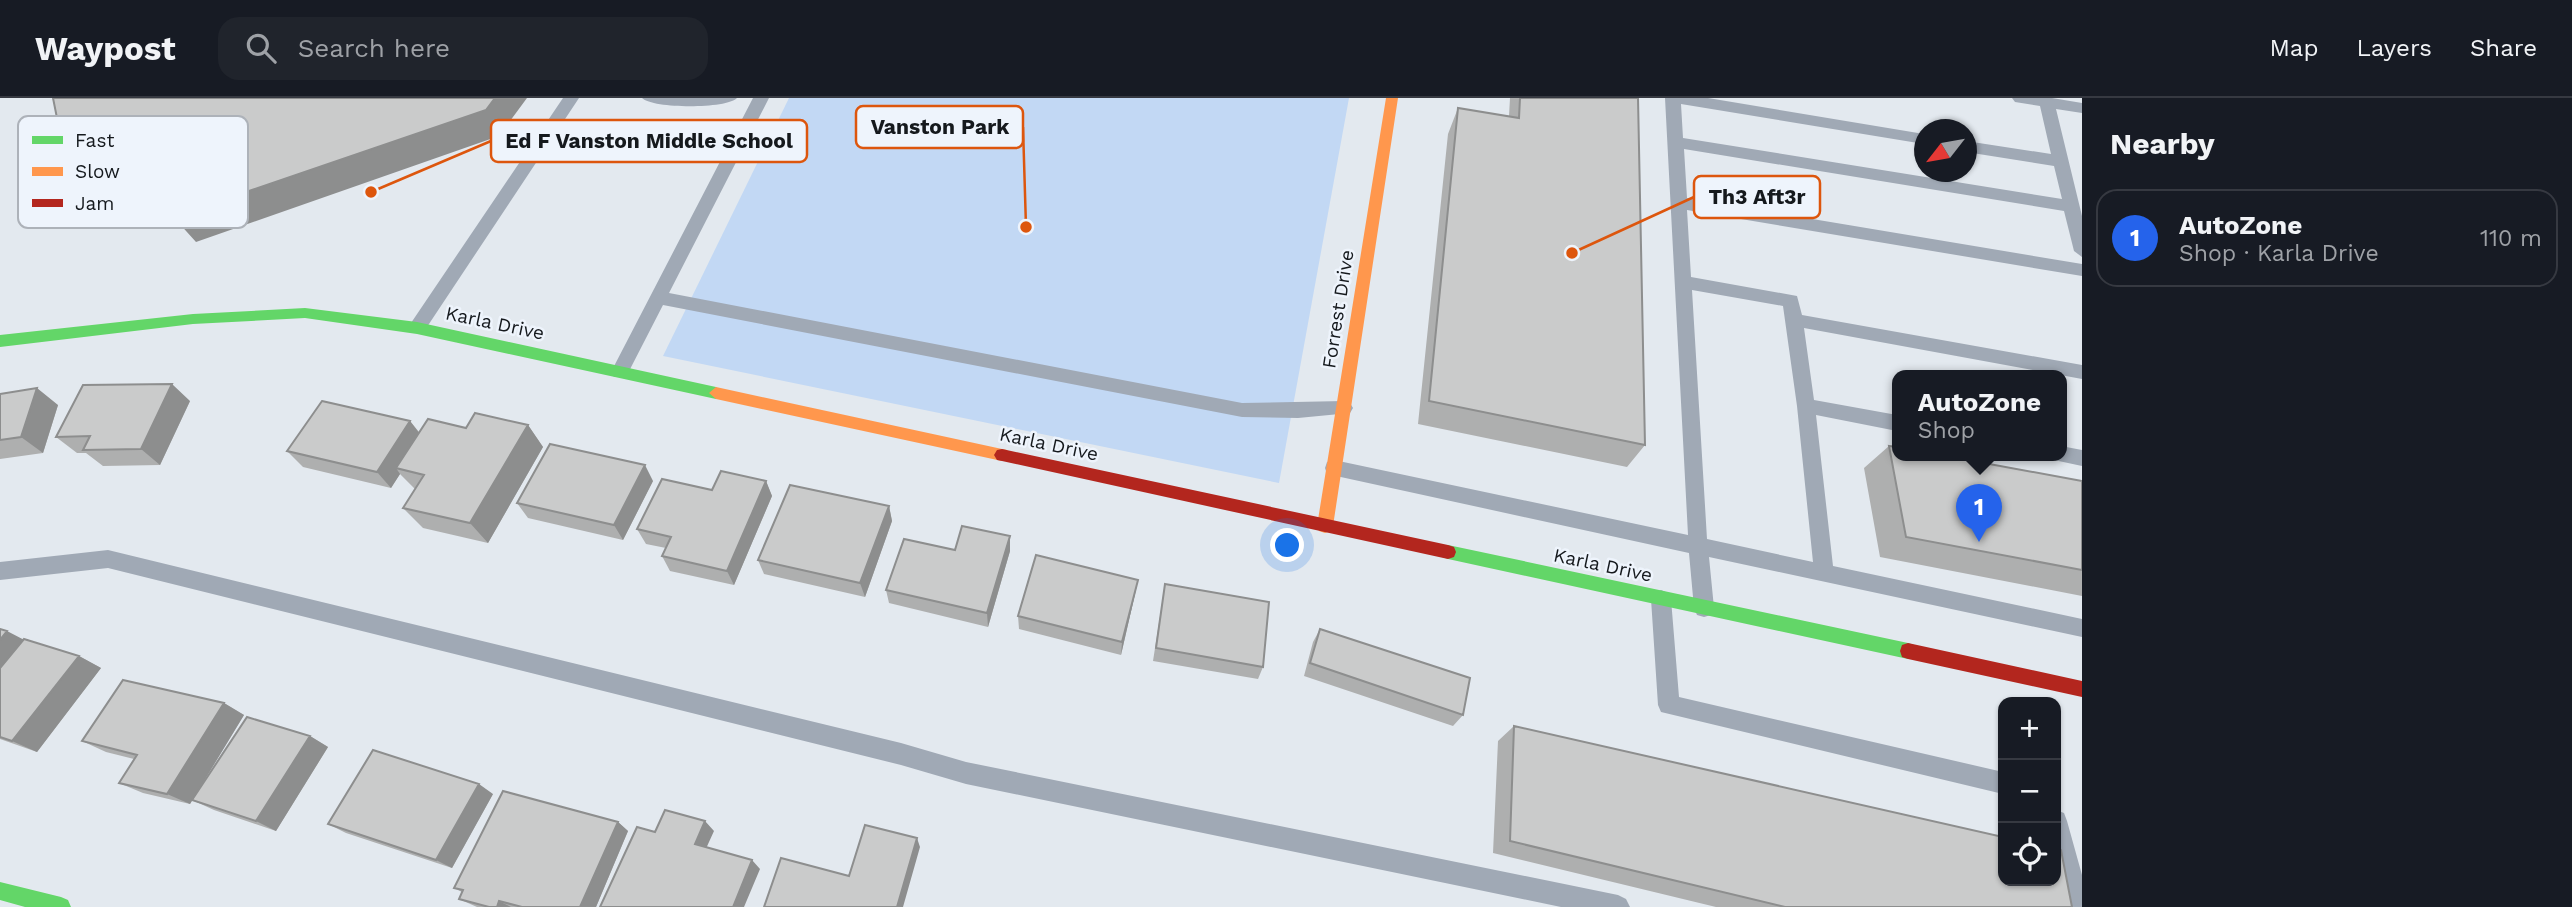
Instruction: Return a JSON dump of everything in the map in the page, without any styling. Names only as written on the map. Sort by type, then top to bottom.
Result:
[{"type":"street","name":"Forrest Drive","points":[[1325,526],[1392,98]]},
{"type":"street","name":"Karla Drive","points":[[0,341],[192,319],[305,313],[417,328],[2082,689]]},
{"type":"street","points":[[0,891],[61,907]]},
{"type":"lane","points":[[417,328],[571,98]]},
{"type":"lane","points":[[650,98],[681,101],[729,98]]},
{"type":"lane","points":[[620,372],[761,98]]},
{"type":"lane","points":[[1704,608],[1698,546],[1675,98],[1914,137]]},
{"type":"lane","points":[[2020,98],[2073,104]]},
{"type":"lane","points":[[2047,102],[2082,251]]},
{"type":"lane","points":[[1676,142],[2071,206]]},
{"type":"lane","points":[[1977,148],[2060,161]]},
{"type":"lane","points":[[1679,203],[2082,270]]},
{"type":"lane","points":[[1684,282],[1793,310],[2082,372]]},
{"type":"lane","points":[[659,297],[1242,410],[1344,408]]},
{"type":"lane","points":[[1793,310],[1824,573]]},
{"type":"lane","points":[[1806,406],[1892,422]]},
{"type":"lane","points":[[1334,468],[2082,628]]},
{"type":"lane","points":[[0,571],[108,559],[966,772],[1618,907]]},
{"type":"lane","points":[[1661,599],[1669,705],[1998,782]]},
{"type":"lane","points":[[2017,676],[2023,697]]},
{"type":"lane","points":[[2057,823],[2078,907]]},
{"type":"shaded area","points":[[789,98],[1349,98],[1279,483],[663,356]]},
{"type":"building","points":[[53,98],[495,98],[486,110],[248,191],[248,116],[57,116]]},
{"type":"building","points":[[1520,98],[1638,98],[1645,445],[1429,401],[1458,108],[1519,118]]},
{"type":"building","points":[[172,384],[141,449],[83,450],[90,436],[56,437],[83,385]]},
{"type":"building","points":[[37,388],[21,437],[0,440],[0,394]]},
{"type":"building","points":[[322,401],[410,421],[377,472],[287,451]]},
{"type":"building","points":[[475,413],[528,425],[470,523],[403,508],[424,475],[396,468],[428,419],[466,428]]},
{"type":"building","points":[[550,444],[645,465],[614,525],[517,503]]},
{"type":"building","points":[[1889,446],[1892,446],[1892,461],[1973,461],[2082,481],[2082,570],[1906,537]]},
{"type":"building","points":[[721,471],[766,481],[727,571],[662,556],[671,537],[637,529],[662,479],[712,490]]},
{"type":"building","points":[[790,485],[889,506],[860,583],[758,560]]},
{"type":"building","points":[[962,526],[1010,536],[987,613],[886,590],[904,539],[955,550]]},
{"type":"building","points":[[1036,555],[1138,580],[1122,642],[1018,616]]},
{"type":"building","points":[[1165,584],[1269,602],[1263,667],[1156,648]]},
{"type":"building","points":[[0,629],[7,631],[0,640]]},
{"type":"building","points":[[1320,629],[1470,678],[1463,715],[1310,663]]},
{"type":"building","points":[[24,639],[79,656],[12,741],[0,737],[0,668]]},
{"type":"building","points":[[123,680],[224,703],[167,794],[119,783],[137,755],[82,741]]},
{"type":"building","points":[[247,717],[310,736],[256,821],[192,800]]},
{"type":"building","points":[[1514,726],[1998,836],[1998,886],[2061,886],[2061,850],[2072,907],[1785,907],[1510,841]]},
{"type":"building","points":[[373,750],[479,784],[436,860],[328,824]]},
{"type":"building","points":[[503,791],[618,822],[580,907],[522,907],[499,901],[497,907],[489,907],[459,899],[463,890],[454,888]]},
{"type":"building","points":[[665,810],[705,821],[695,844],[752,860],[733,907],[600,907],[637,827],[655,832]]},
{"type":"building","points":[[865,825],[917,838],[897,907],[764,907],[781,858],[849,876]]},
{"type":"traffic: fast","points":[[0,341],[193,319],[305,313],[417,328],[716,393]]},
{"type":"traffic: fast","points":[[1448,552],[1908,651]]},
{"type":"traffic: fast","points":[[0,891],[61,907]]},
{"type":"traffic: slow","points":[[1325,526],[1392,98]]},
{"type":"traffic: slow","points":[[716,393],[1002,455]]},
{"type":"traffic: jam","points":[[1002,455],[1448,552]]},
{"type":"traffic: jam","points":[[1908,651],[2082,689]]},
{"type":"place","name":"Ed F Vanston Middle School","points":[[371,192]]},
{"type":"place","name":"Vanston Park","points":[[1026,227]]},
{"type":"place","name":"Th3 Aft3r","points":[[1572,253]]},
{"type":"place","name":"AutoZone","points":[[1979,542]]}]
